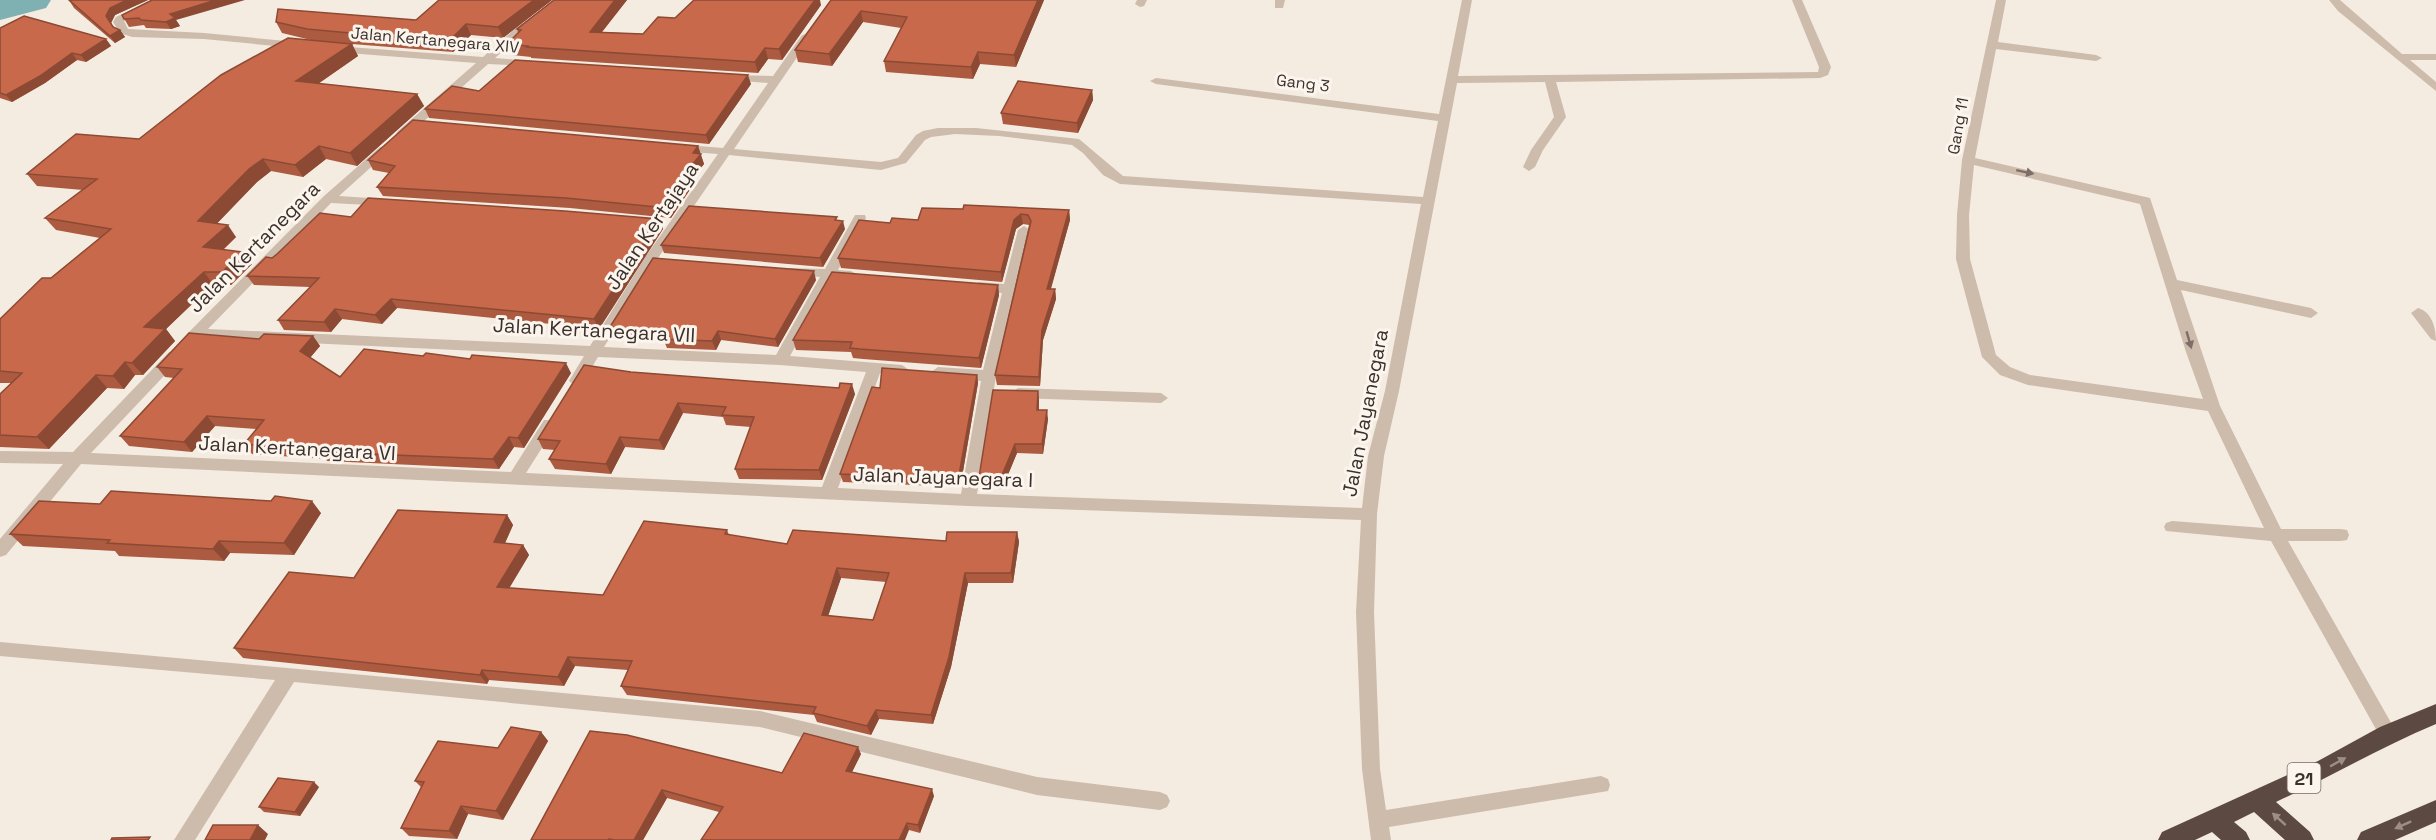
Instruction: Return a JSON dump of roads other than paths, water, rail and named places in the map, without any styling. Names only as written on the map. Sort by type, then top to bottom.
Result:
[{"type":"highway","name":"21","points":[[2170,840],[2326,768],[2388,734],[2436,714]]},
{"type":"highway","points":[[2256,799],[2302,840]]},
{"type":"highway","points":[[2369,840],[2436,811]]},
{"type":"highway","points":[[2214,819],[2238,840]]},
{"type":"street","name":"Jalan Kertanegara XIV","points":[[162,0],[118,22],[124,31],[132,34],[204,36],[542,65]]},
{"type":"street","name":"Jalan Kertanegara","points":[[0,550],[77,458],[328,199],[520,30],[563,0]]},
{"type":"street","name":"Jalan Jayanegara","points":[[1381,840],[1371,769],[1365,612],[1369,514],[1377,456],[1467,0]]},
{"type":"street","points":[[1450,80],[1820,75],[1824,73],[1825,67],[1797,0]]},
{"type":"street","name":"Gang 11","points":[[2001,0],[1993,45],[1978,102],[1968,160],[1963,215],[1964,259],[1989,357],[2005,371],[2028,380],[2213,406]]},
{"type":"street","points":[[2334,0],[2436,88]]},
{"type":"street","name":"Jalan Kertajaya","points":[[570,391],[594,351],[657,260],[670,223],[726,151],[814,27]]},
{"type":"street","points":[[1993,45],[2096,58]]},
{"type":"street","points":[[2401,57],[2436,57]]},
{"type":"street","points":[[717,76],[775,80]]},
{"type":"street","points":[[1529,167],[1537,150],[1560,117],[1550,80]]},
{"type":"street","name":"Gang 3","points":[[1156,81],[1445,118]]},
{"type":"street","points":[[415,123],[438,125]]},
{"type":"street","points":[[669,146],[881,166],[907,160],[923,136],[930,132],[956,130],[1075,142],[1086,147],[1107,173],[1120,180],[1429,201]]},
{"type":"street","points":[[1968,160],[2145,199],[2193,352],[2213,406],[2276,535],[2388,734]]},
{"type":"street","points":[[328,199],[397,204]]},
{"type":"street","points":[[780,360],[860,218]]},
{"type":"street","points":[[968,500],[989,376],[1024,230]]},
{"type":"street","points":[[781,270],[862,276]]},
{"type":"street","points":[[2173,284],[2311,313]]},
{"type":"street","points":[[964,285],[1009,289]]},
{"type":"street","points":[[2418,313],[2436,336]]},
{"type":"street","name":"Jalan Kertanegara VII","points":[[196,333],[780,360],[989,376]]},
{"type":"street","points":[[828,493],[875,368]]},
{"type":"street","points":[[987,392],[1161,398]]},
{"type":"street","points":[[514,480],[557,411]]},
{"type":"street","points":[[0,457],[77,458]]},
{"type":"street","name":"Jalan Kertanegara VI","points":[[77,458],[514,480]]},
{"type":"street","name":"Jalan Jayanegara I","points":[[514,480],[968,500],[1369,514]]},
{"type":"street","points":[[2172,527],[2276,535],[2341,535]]},
{"type":"street","points":[[0,649],[760,719],[1037,786],[1160,801]]},
{"type":"street","points":[[184,840],[289,674]]},
{"type":"street","points":[[1377,820],[1601,786]]},
{"type":"waterway","points":[[0,9],[33,0]]}]
